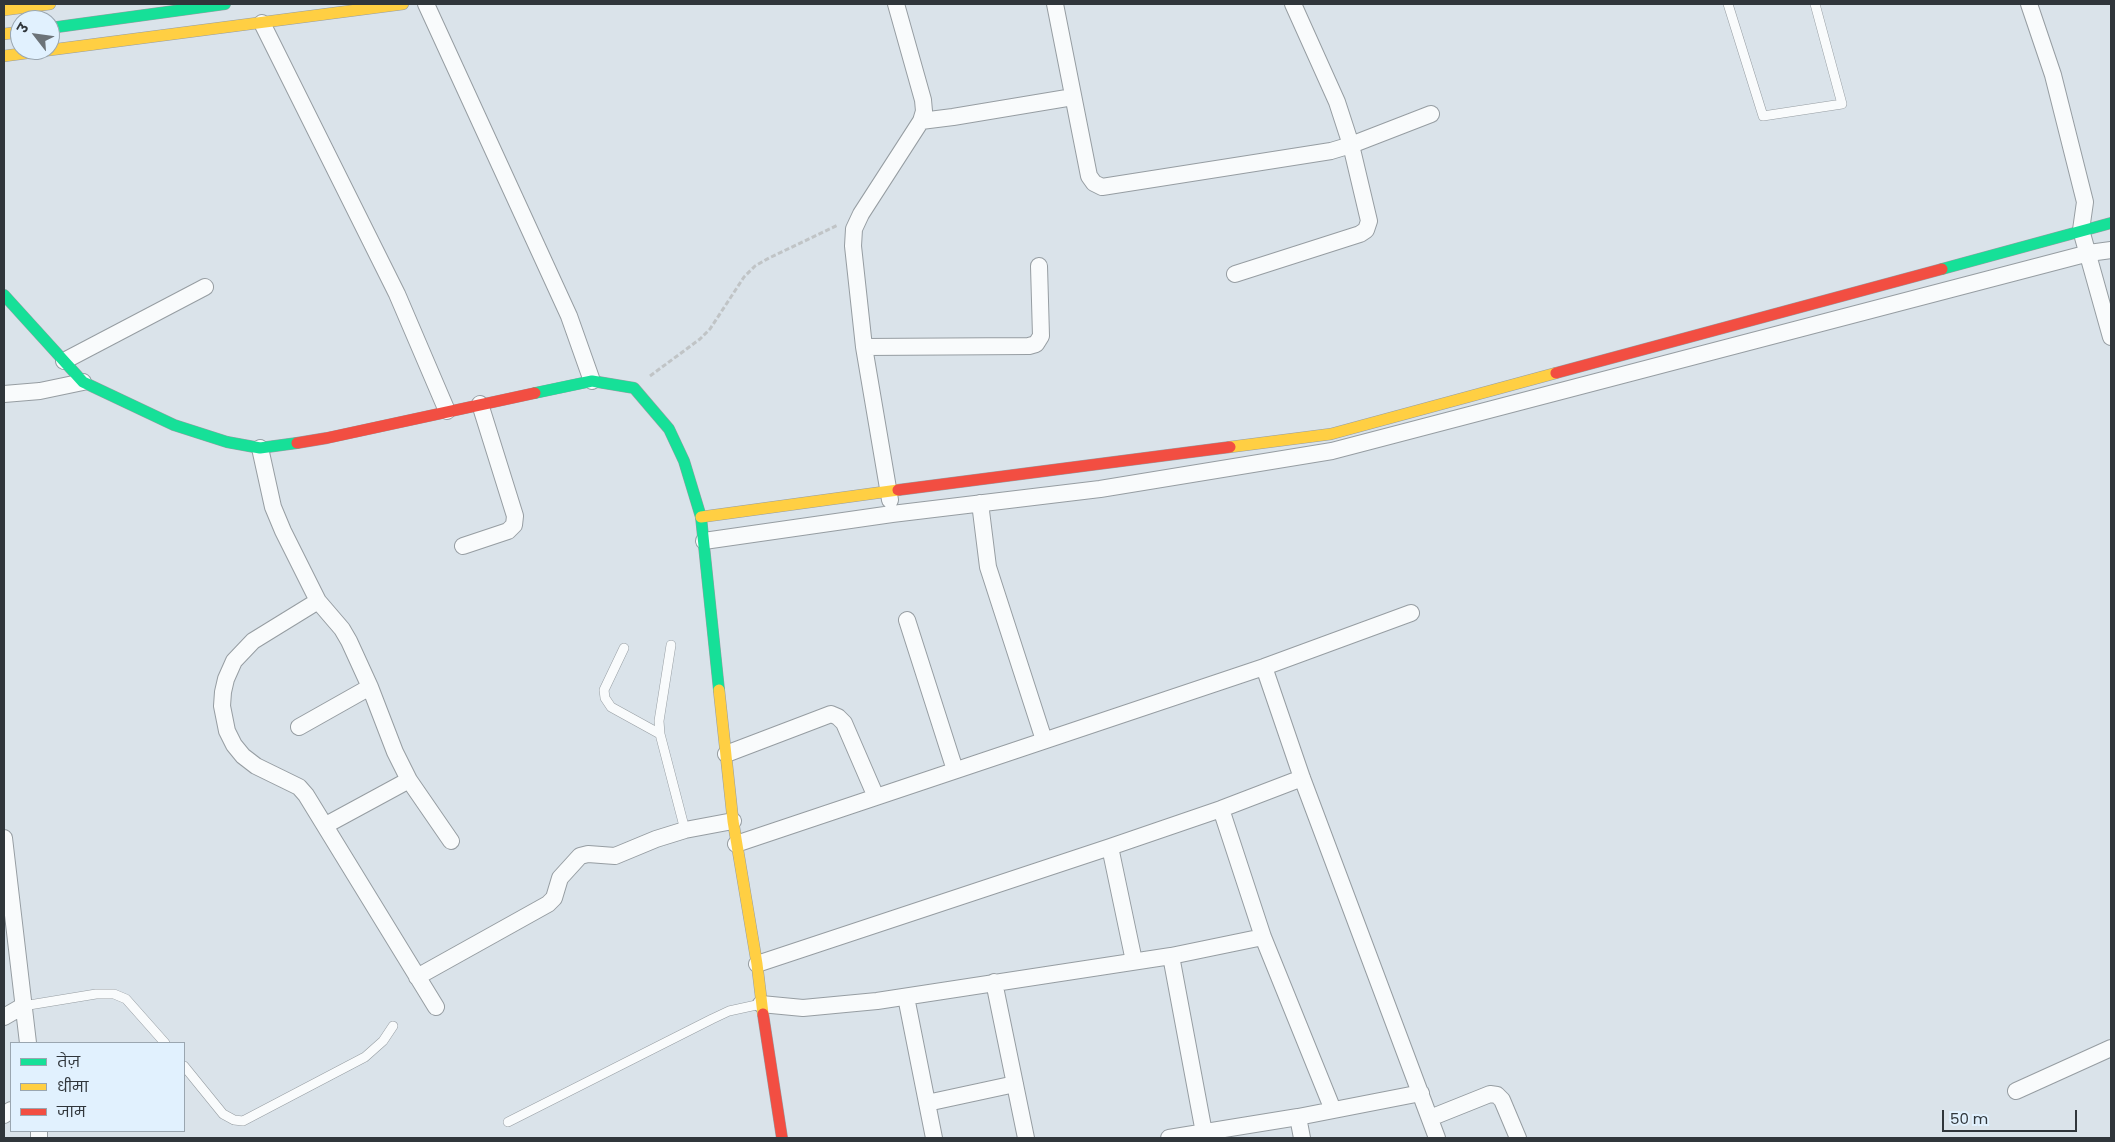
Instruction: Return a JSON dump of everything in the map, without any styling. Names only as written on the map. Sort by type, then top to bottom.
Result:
[{"type":"main road","points":[[4,10],[50,4]]},
{"type":"main road","points":[[60,27],[225,4]]},
{"type":"main road","points":[[4,56],[403,4]]},
{"type":"main road","points":[[701,517],[1331,434],[2108,224]]},
{"type":"main road","points":[[4,295],[83,382],[174,425],[227,442],[260,448],[327,438],[592,381],[634,388],[669,429],[684,461],[701,517],[733,821],[757,964],[761,1004],[782,1138]]},
{"type":"street","points":[[426,4],[569,316],[592,381]]},
{"type":"street","points":[[892,514],[864,347],[853,246],[854,229],[861,214],[921,121],[924,111],[896,4]]},
{"type":"street","points":[[1055,4],[1089,176],[1094,183],[1102,187],[1351,146],[1431,114]]},
{"type":"street","points":[[1235,274],[1360,234],[1366,230],[1369,222],[1351,146],[1337,102],[1293,4]]},
{"type":"street","points":[[2029,4],[2053,76],[2085,202],[2082,230],[2111,337]]},
{"type":"street","points":[[262,23],[397,294],[447,411]]},
{"type":"street","points":[[921,121],[1073,97]]},
{"type":"street","points":[[704,541],[892,514],[1100,489],[1332,451],[2089,253],[2111,250],[2108,224],[2085,202]]},
{"type":"street","points":[[864,347],[1029,346],[1036,344],[1041,336],[1039,266]]},
{"type":"street","points":[[64,361],[205,287]]},
{"type":"street","points":[[4,394],[40,391],[83,382]]},
{"type":"street","points":[[463,546],[508,531],[514,524],[515,516],[480,404]]},
{"type":"street","points":[[260,448],[273,507],[283,531],[318,601],[342,629],[349,641],[370,687],[387,734],[409,780],[451,842]]},
{"type":"street","points":[[980,503],[988,568],[1044,740]]},
{"type":"street","points":[[318,601],[253,641],[234,661],[226,679],[222,706],[227,731],[243,756],[256,766],[299,787],[326,825],[436,1007]]},
{"type":"street","points":[[736,844],[1264,667],[1411,613]]},
{"type":"street","points":[[907,620],[955,770]]},
{"type":"street","points":[[1264,667],[1302,778],[1437,1138]]},
{"type":"street","points":[[299,727],[370,687]]},
{"type":"street","points":[[726,754],[831,714],[838,717],[844,723],[876,797]]},
{"type":"street","points":[[757,964],[1110,847],[1221,809],[1302,778]]},
{"type":"street","points":[[326,825],[409,780]]},
{"type":"street","points":[[1221,809],[1264,936],[1333,1110]]},
{"type":"street","points":[[417,977],[548,904],[554,898],[560,878],[580,856],[588,854],[615,856],[656,839],[685,830],[733,821]]},
{"type":"street","points":[[4,838],[28,1042]]},
{"type":"street","points":[[1110,847],[1134,961]]},
{"type":"street","points":[[761,1004],[803,1008],[906,997],[1171,956],[1264,936]]},
{"type":"street","points":[[1171,956],[1204,1135]]},
{"type":"street","points":[[994,982],[1026,1138]]},
{"type":"street","points":[[906,997],[934,1138]]},
{"type":"street","points":[[4,1017],[23,1006]]},
{"type":"street","points":[[2016,1090],[2111,1048]]},
{"type":"street","points":[[928,1103],[1015,1084]]},
{"type":"street","points":[[1169,1138],[1204,1135],[1421,1093]]},
{"type":"street","points":[[1430,1118],[1490,1094],[1497,1095],[1502,1100],[1518,1138]]},
{"type":"street","points":[[1298,1117],[1302,1138]]},
{"type":"lane","points":[[1728,4],[1764,116],[1842,104],[1815,4]]},
{"type":"lane","points":[[671,645],[659,721],[660,734],[685,830]]},
{"type":"lane","points":[[624,648],[604,690],[605,698],[611,707],[660,734]]},
{"type":"lane","points":[[23,1006],[96,994],[114,994],[126,999],[164,1042]]},
{"type":"lane","points":[[508,1122],[729,1011],[761,1004]]},
{"type":"lane","points":[[185,1067],[223,1114],[234,1120],[243,1121],[365,1056],[383,1041],[393,1026]]},
{"type":"path","points":[[634,388],[700,339],[724,309],[744,277],[755,266],[861,214]]},
{"type":"traffic: fast","points":[[60,27],[225,4]]},
{"type":"traffic: fast","points":[[1942,269],[2111,223]]},
{"type":"traffic: fast","points":[[4,295],[83,382],[174,425],[227,442],[260,448],[297,443]]},
{"type":"traffic: fast","points":[[535,393],[592,381],[634,388],[669,429],[684,461],[701,517],[719,690]]},
{"type":"traffic: slow","points":[[4,10],[50,4]]},
{"type":"traffic: slow","points":[[4,56],[403,4]]},
{"type":"traffic: slow","points":[[4,34],[10,33]]},
{"type":"traffic: slow","points":[[1230,447],[1331,434],[1556,373]]},
{"type":"traffic: slow","points":[[701,517],[898,490]]},
{"type":"traffic: slow","points":[[719,690],[733,821],[757,964],[763,1014]]},
{"type":"traffic: jam","points":[[1556,373],[1942,269]]},
{"type":"traffic: jam","points":[[297,443],[535,393]]},
{"type":"traffic: jam","points":[[898,490],[1230,447]]},
{"type":"traffic: jam","points":[[763,1014],[782,1138]]}]
